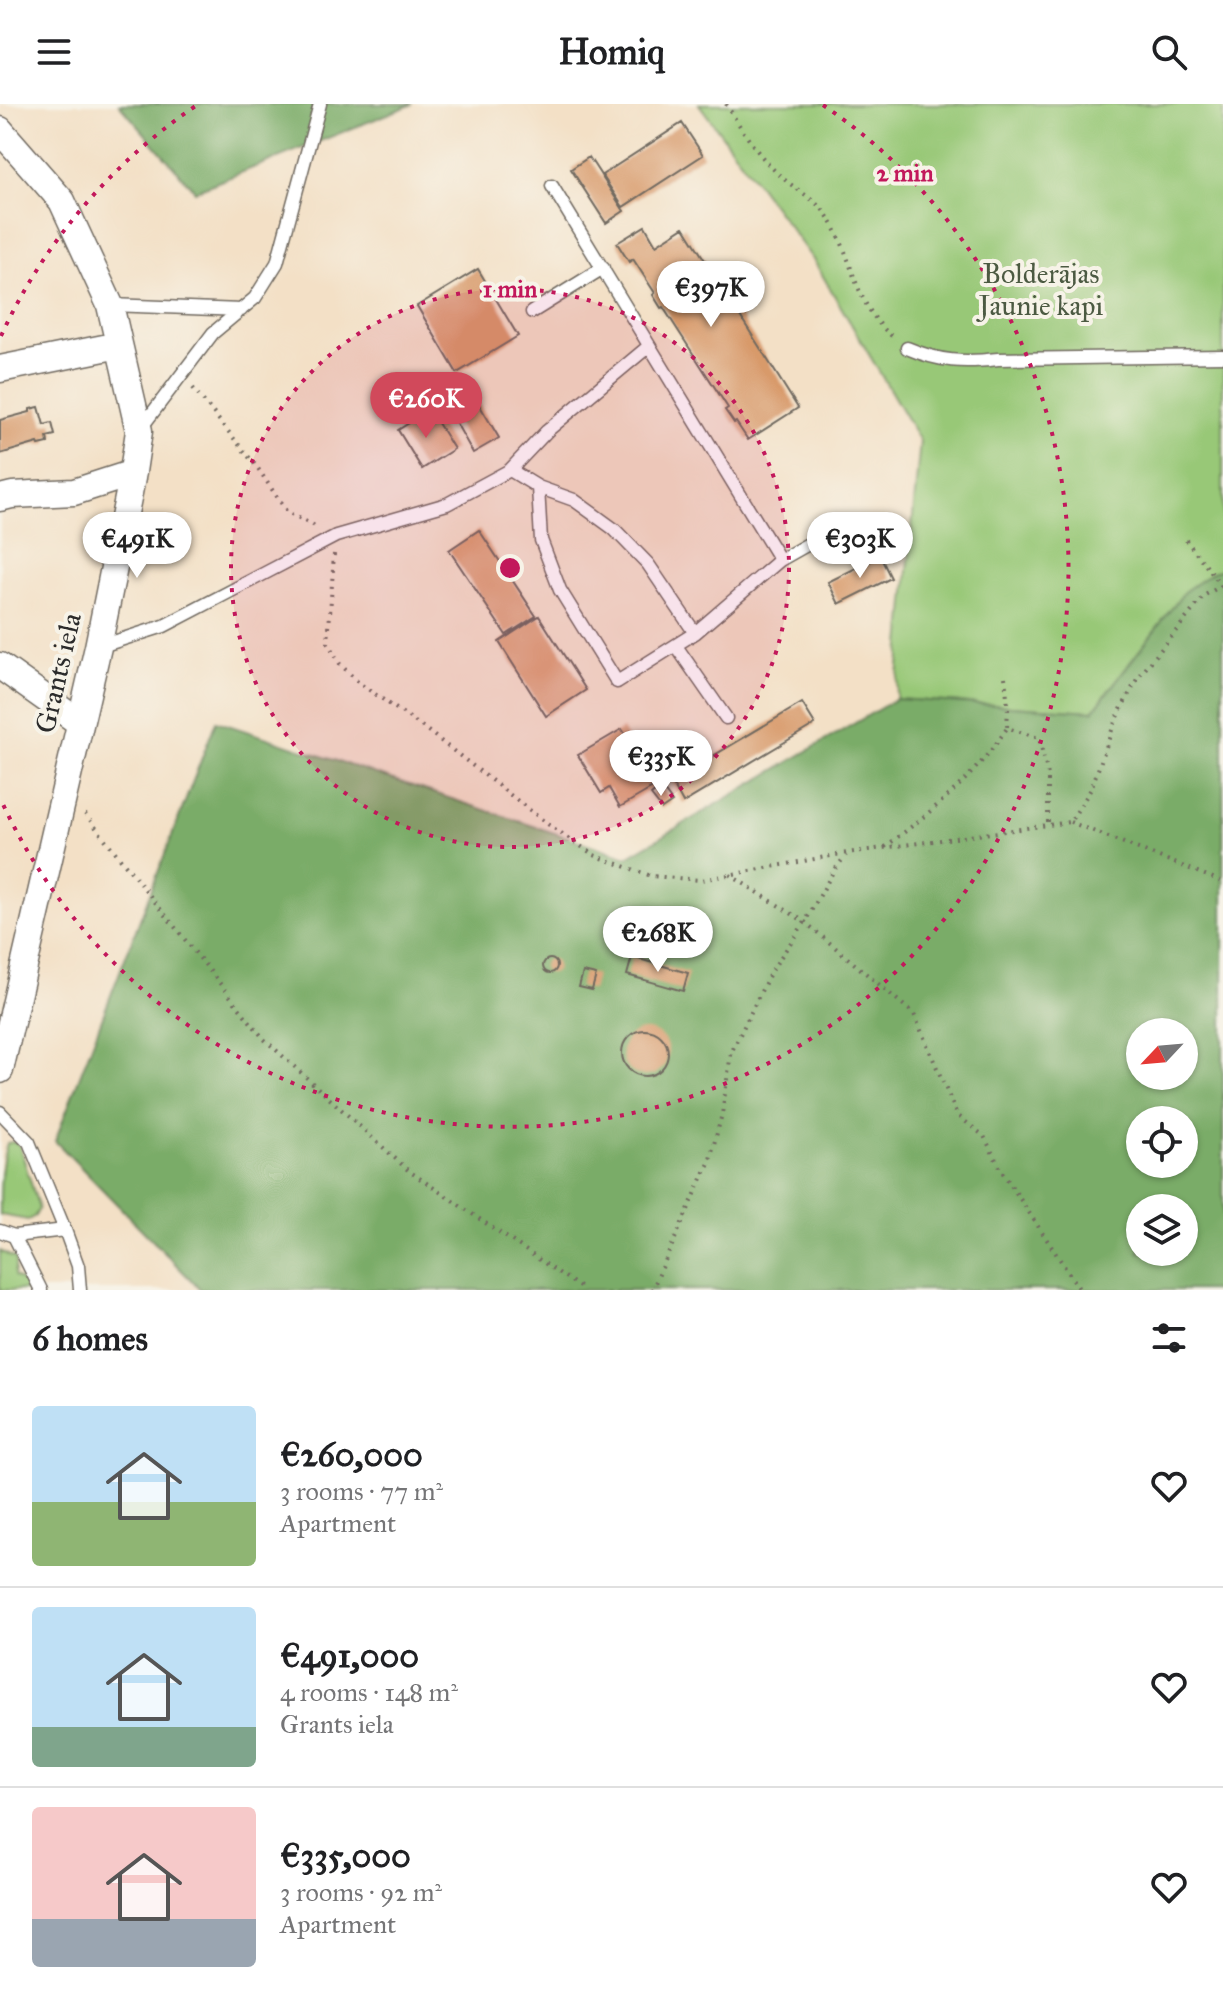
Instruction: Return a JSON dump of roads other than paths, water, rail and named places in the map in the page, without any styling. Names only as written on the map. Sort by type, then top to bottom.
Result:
[{"type":"street","name":"Grants iela","points":[[0,130],[62,201],[110,305],[139,431],[98,647],[0,1070]]},
{"type":"street","points":[[0,369],[119,345]]},
{"type":"street","points":[[0,498],[74,492],[133,473]]},
{"type":"street","points":[[0,666],[80,723]]},
{"type":"lane","points":[[139,431],[213,333],[255,298],[277,263],[320,104]]},
{"type":"lane","points":[[552,186],[780,560]]},
{"type":"lane","points":[[532,312],[603,268]]},
{"type":"lane","points":[[110,305],[241,310]]},
{"type":"lane","points":[[98,647],[164,626],[336,536],[447,504],[510,470],[547,431],[649,346]]},
{"type":"lane","points":[[907,348],[925,356],[961,363],[998,359],[1223,356]]},
{"type":"lane","points":[[510,470],[538,487],[574,500],[614,529],[648,564],[695,633]]},
{"type":"lane","points":[[538,487],[541,540],[560,590],[617,682],[695,633],[780,560],[826,534]]},
{"type":"lane","points":[[676,646],[726,718]]},
{"type":"lane","points":[[0,1112],[29,1142],[78,1266],[80,1290]]},
{"type":"lane","points":[[0,1231],[14,1236],[65,1230]]},
{"type":"lane","points":[[14,1236],[41,1290]]},
{"type":"park label","name":"Bolderājas Jaunie kapi","points":[[1041,289]]}]
